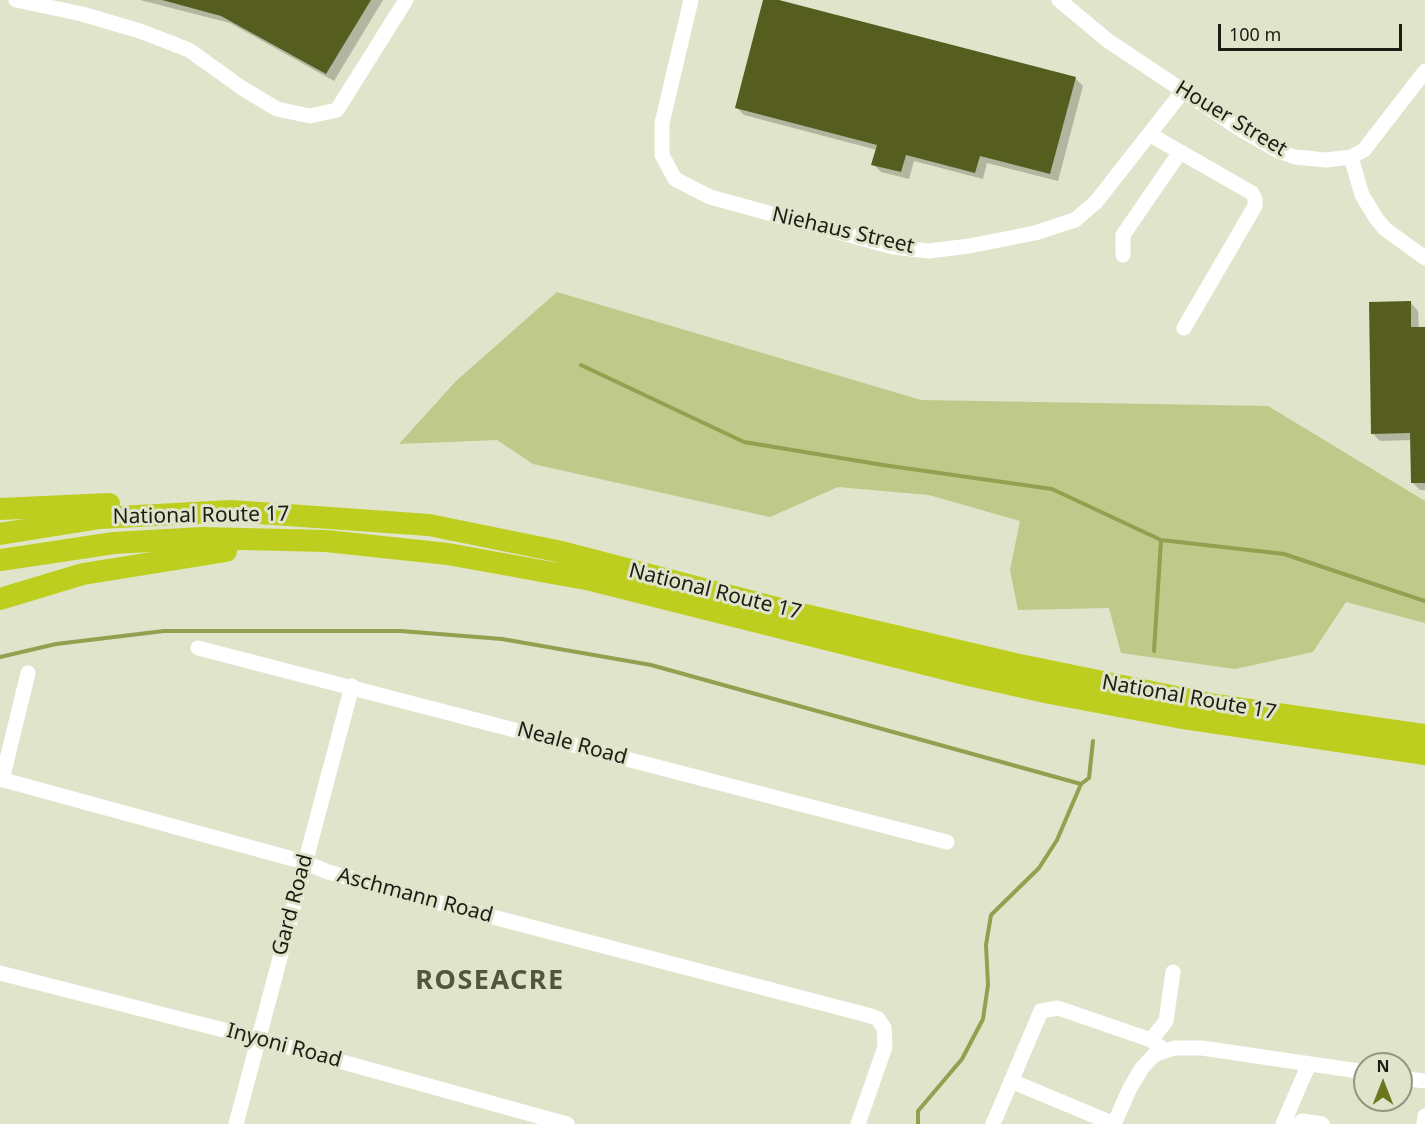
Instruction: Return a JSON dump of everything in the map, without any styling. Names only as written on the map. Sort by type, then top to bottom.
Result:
[{"type":"highway","points":[[0,509],[255,500],[323,504],[381,512],[429,525]]},
{"type":"highway","name":"National Route 17","points":[[0,534],[100,518],[231,511],[429,525],[557,551],[784,610],[1060,674],[1215,705],[1425,735]]},
{"type":"highway","points":[[0,560],[76,548],[159,540],[242,537],[326,541],[448,554],[527,566],[1050,693],[1177,717],[1425,754]]},
{"type":"highway","points":[[0,598],[83,574],[147,562],[203,553],[326,541]]},
{"type":"street","points":[[16,0],[82,14],[140,31],[189,50],[242,88],[277,109],[310,116],[337,110],[406,0]]},
{"type":"street","name":"Niehaus Street","points":[[691,0],[662,123],[660,141],[667,167],[675,179],[688,188],[728,203],[893,247],[948,249],[1035,233],[1075,220],[1096,202],[1183,91]]},
{"type":"street","name":"Houer Street","points":[[1059,0],[1107,40],[1278,151],[1310,159],[1351,157]]},
{"type":"street","points":[[1425,71],[1377,136],[1364,150],[1351,157],[1362,195],[1376,218],[1385,229],[1425,258]]},
{"type":"street","points":[[1149,134],[1252,193],[1255,199],[1255,206],[1184,328]]},
{"type":"street","points":[[1123,255],[1123,235],[1180,152]]},
{"type":"street","name":"Neale Road","points":[[198,648],[352,686],[947,842]]},
{"type":"street","points":[[1,779],[28,673]]},
{"type":"street","name":"Gard Road","points":[[236,1124],[352,686]]},
{"type":"street","name":"Aschmann Road","points":[[1,779],[304,862],[328,872],[409,896],[871,1016],[878,1019],[884,1028],[885,1047],[858,1124]]},
{"type":"street","points":[[1150,1040],[1166,1021],[1173,972]]},
{"type":"street","name":"Inyoni Road","points":[[0,973],[259,1039],[567,1124]]},
{"type":"street","points":[[993,1124],[1041,1011],[1058,1008],[1150,1040],[1164,1050]]},
{"type":"street","points":[[1011,1081],[1114,1124],[1137,1075],[1154,1055],[1164,1050],[1186,1046],[1353,1070]]},
{"type":"street","points":[[1283,1124],[1309,1064]]},
{"type":"street","points":[[1424,1124],[1425,1116]]},
{"type":"street","points":[[1298,1124],[1302,1121],[1322,1124]]},
{"type":"green space","points":[[557,292],[921,400],[1268,406],[1425,501],[1425,623],[1346,602],[1313,652],[1235,669],[1121,653],[1109,608],[1018,610],[1010,570],[1020,521],[929,495],[838,487],[770,517],[533,464],[497,440],[399,444],[456,381]]},
{"type":"building","points":[[162,0],[371,0],[326,74],[221,16]]},
{"type":"building","points":[[763,0],[779,0],[1076,77],[1050,174],[980,156],[975,173],[906,155],[901,172],[871,165],[877,145],[735,108]]},
{"type":"building","points":[[1411,301],[1411,327],[1425,327],[1425,483],[1411,483],[1410,433],[1371,434],[1369,302]]},
{"type":"waterway","points":[[581,365],[744,442],[1052,489],[1161,540],[1284,554],[1425,601]]},
{"type":"waterway","points":[[1154,651],[1161,541]]},
{"type":"waterway","points":[[0,657],[56,644],[164,631],[401,631],[502,639],[651,665],[1081,784]]},
{"type":"waterway","points":[[918,1124],[918,1111],[962,1059],[983,1019],[988,985],[986,945],[991,915],[1039,868],[1057,840],[1081,784],[1089,778],[1093,741]]},
{"type":"district","name":"ROSEACRE","points":[[490,981]]}]
